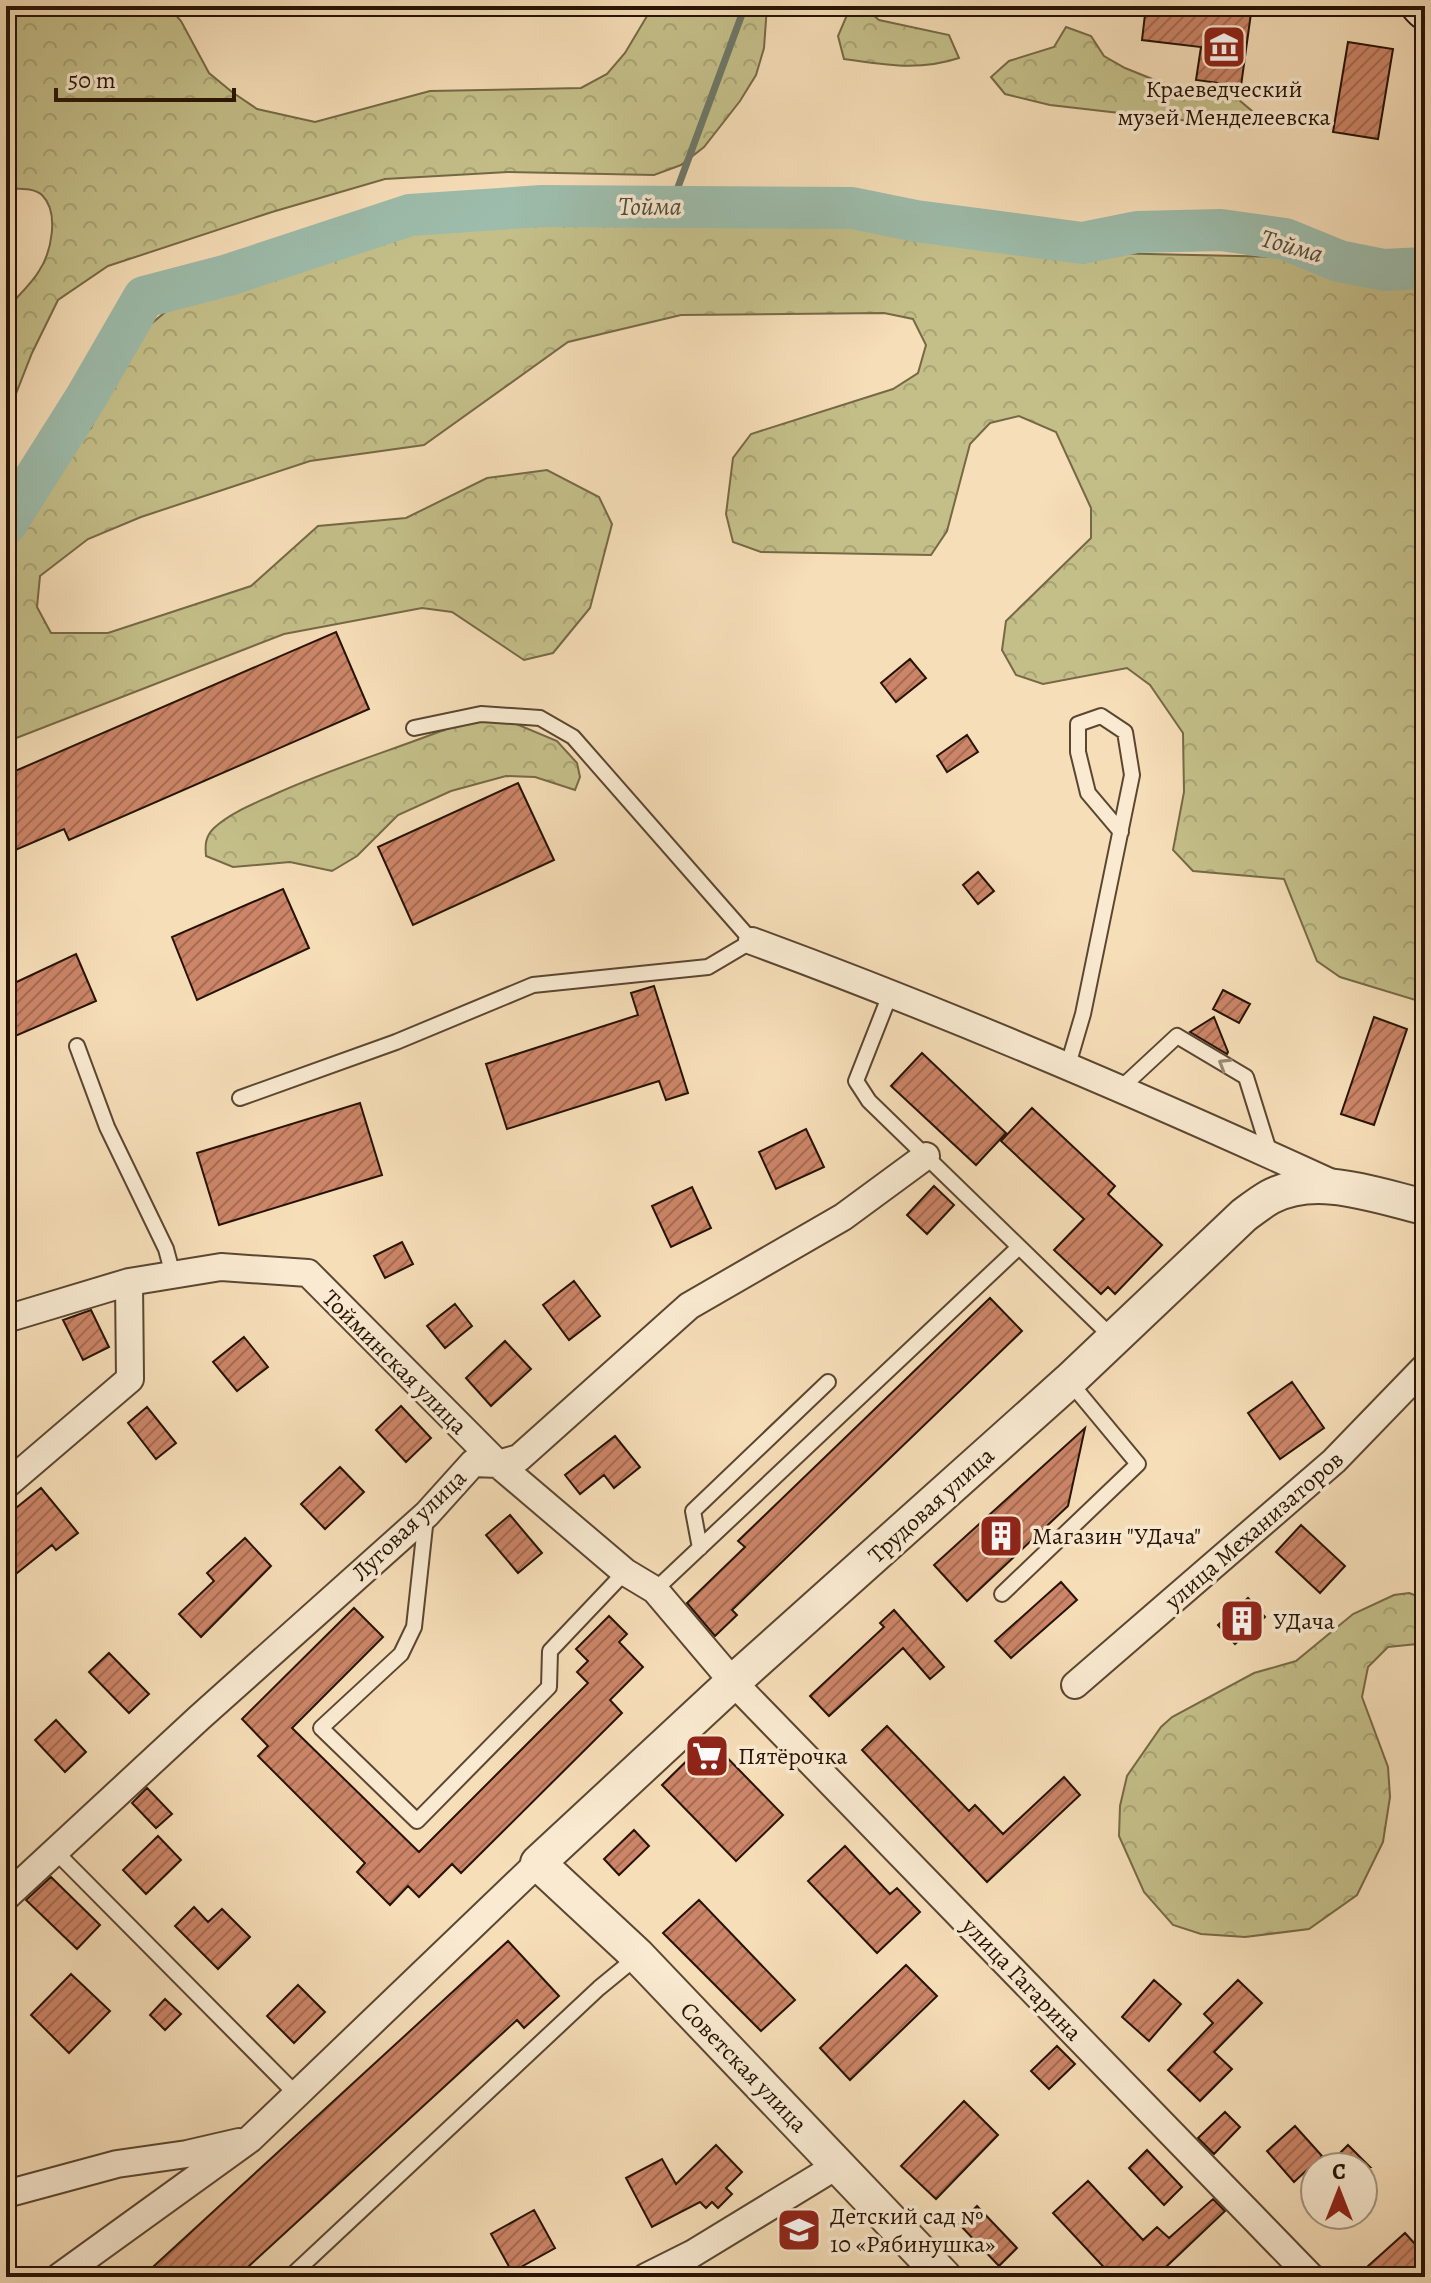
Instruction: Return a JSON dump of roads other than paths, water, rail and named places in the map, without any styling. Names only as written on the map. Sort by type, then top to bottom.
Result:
[{"type":"street","points":[[752,941],[891,992],[1068,1065],[1341,1187]]},
{"type":"street","name":"Луговая улица","points":[[6,1897],[199,1718],[427,1514],[473,1463],[498,1464],[519,1458],[689,1306],[843,1217],[926,1156]]},
{"type":"street","name":"Трудовая улица","points":[[538,1863],[733,1682],[1069,1381],[1244,1215],[1272,1196],[1303,1187],[1341,1187],[1425,1207]]},
{"type":"street","name":"Тойминская улица","points":[[6,1319],[129,1282],[221,1267],[308,1273],[498,1464],[625,1572]]},
{"type":"street","points":[[6,1485],[130,1379],[129,1282]]},
{"type":"street","name":"улица Механизаторов","points":[[1075,1685],[1334,1461],[1425,1367]]},
{"type":"street","name":"улица Гагарина","points":[[625,1572],[655,1590],[733,1682],[1311,2277]]},
{"type":"street","points":[[59,2277],[250,2139],[538,1863]]},
{"type":"street","name":"Советская улица","points":[[538,1863],[638,1956],[944,2277]]},
{"type":"street","points":[[6,2194],[117,2164],[187,2154],[250,2139]]},
{"type":"street","points":[[646,2277],[692,2254],[838,2165]]},
{"type":"lane","points":[[240,1098],[396,1042],[533,985],[708,967],[752,941],[573,737],[540,718],[481,714],[414,728]]},
{"type":"lane","points":[[1068,1065],[1083,1014],[1121,832],[1132,775],[1125,732],[1101,716],[1078,724],[1078,752],[1088,793],[1121,832]]},
{"type":"lane","points":[[891,992],[856,1081],[869,1101],[1113,1339]]},
{"type":"lane","points":[[1121,1088],[1177,1036],[1246,1077],[1270,1155]]},
{"type":"lane","points":[[77,1046],[107,1127],[166,1249],[173,1275]]},
{"type":"lane","points":[[655,1590],[1019,1247]]},
{"type":"lane","points":[[1002,1594],[1138,1464],[1069,1381]]},
{"type":"lane","points":[[700,1548],[693,1511],[828,1382]]},
{"type":"lane","points":[[427,1514],[414,1627],[401,1654],[321,1728],[417,1821],[549,1687],[550,1651],[625,1572]]},
{"type":"lane","points":[[55,1851],[298,2096]]},
{"type":"lane","points":[[290,2277],[599,1988],[638,1956]]},
{"type":"waterway","points":[[671,206],[745,6]]},
{"type":"waterway","name":"Тойма","points":[[6,524],[85,399],[144,297],[228,275],[410,215],[542,206],[852,208],[916,221],[1082,243],[1137,232],[1221,230],[1285,239],[1339,261],[1384,270],[1425,268]]},
{"type":"place","name":"Краеведческий музей Менделеевска","points":[[1224,47]]},
{"type":"place","name":"Магазин \"УДача\"","points":[[1001,1536]]},
{"type":"place","name":"УДача","points":[[1242,1621]]},
{"type":"place","name":"Пятёрочка","points":[[707,1756]]},
{"type":"place","name":"Детский сад № 10 «Рябинушка»","points":[[799,2230]]}]
